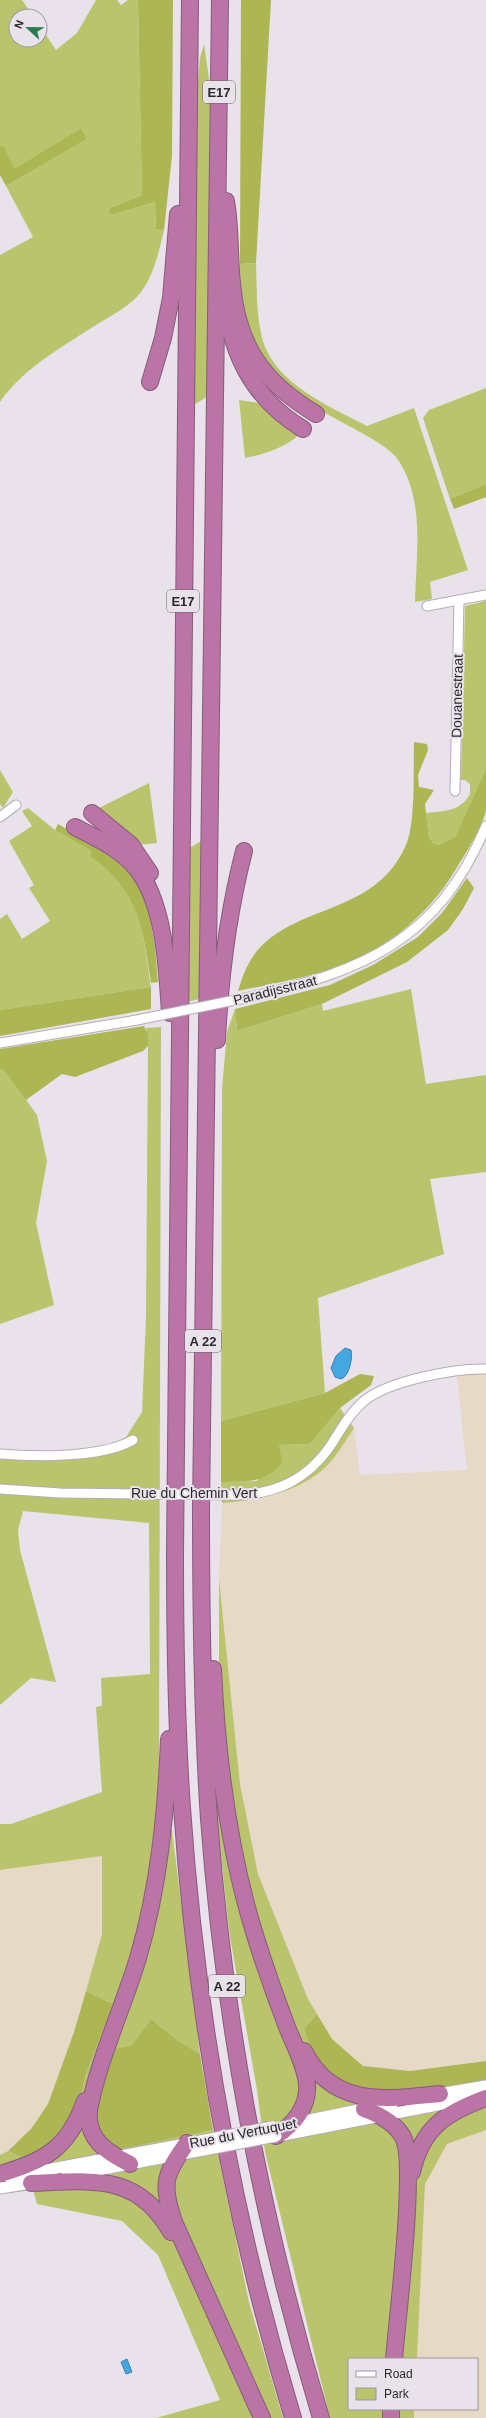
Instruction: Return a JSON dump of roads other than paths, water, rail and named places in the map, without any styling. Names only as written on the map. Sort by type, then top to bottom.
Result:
[{"type":"highway","name":"E17","points":[[180,1048],[190,0]]},
{"type":"highway","name":"E17","points":[[207,1039],[220,0]]},
{"type":"highway","points":[[150,382],[163,338],[171,298],[178,216],[188,154]]},
{"type":"highway","points":[[218,184],[226,201],[230,224],[232,284],[243,335],[262,370],[277,387],[292,400],[316,414]]},
{"type":"highway","points":[[226,201],[226,291],[230,328],[238,356],[265,400],[283,417],[303,429]]},
{"type":"highway","points":[[92,813],[131,846],[144,861],[154,880],[163,907],[172,971],[171,1050],[179,1107]]},
{"type":"highway","points":[[75,827],[122,854],[136,868],[147,884],[157,913],[167,972],[171,1019]]},
{"type":"highway","points":[[206,1137],[214,1104],[223,956],[232,896],[244,851]]},
{"type":"highway","name":"A 22","points":[[207,1039],[201,1544],[205,1748],[212,1857],[227,1985],[240,2073],[263,2194],[292,2316],[321,2418]]},
{"type":"highway","name":"A 22","points":[[180,1048],[175,1630],[182,1808],[192,1917],[205,2022],[222,2126],[240,2213],[264,2314],[293,2418]]},
{"type":"highway","points":[[201,1544],[208,1590],[216,1728],[227,1813],[250,1915],[277,1996],[301,2061],[307,2085],[304,2104],[292,2123],[275,2132]]},
{"type":"highway","points":[[130,2164],[115,2156],[96,2140],[90,2128],[88,2116],[90,2103],[142,1944],[158,1865],[165,1805],[170,1670],[175,1630]]},
{"type":"highway","points":[[277,1996],[315,2070],[335,2086],[351,2094],[378,2098],[440,2094]]},
{"type":"highway","points":[[0,2174],[42,2159],[64,2142],[80,2115],[114,2029]]},
{"type":"highway","points":[[407,2199],[417,2153],[429,2131],[452,2112],[486,2098]]},
{"type":"highway","points":[[364,2109],[379,2116],[395,2127],[405,2142],[407,2159],[407,2199],[394,2358]]},
{"type":"highway","points":[[193,2147],[166,2178],[166,2198],[174,2222],[196,2273],[262,2418]]},
{"type":"highway","points":[[31,2183],[99,2182],[123,2187],[136,2192],[157,2210],[196,2273]]},
{"type":"street","points":[[427,606],[486,595]]},
{"type":"street","name":"Douanestraat","points":[[455,791],[459,600]]},
{"type":"street","points":[[0,817],[16,805]]},
{"type":"street","name":"Paradijsstraat","points":[[0,1043],[137,1020],[250,997],[328,977],[367,960],[401,940],[435,911],[448,894],[486,826]]},
{"type":"street","name":"Rue du Chemin Vert","points":[[0,1489],[60,1492],[233,1495],[254,1494],[273,1490],[303,1476],[324,1454],[353,1412],[379,1391],[391,1386],[462,1370],[486,1369]]},
{"type":"street","points":[[0,1454],[32,1456],[84,1452],[123,1446],[133,1440]]},
{"type":"street","name":"Rue du Vertuquet","points":[[292,2123],[486,2086]]},
{"type":"street","name":"Rue du Vertuquet","points":[[0,2179],[115,2156],[193,2147],[275,2132],[379,2116],[486,2095]]},
{"type":"street","name":"Rue du Vertuquet","points":[[0,2188],[130,2164],[193,2147]]},
{"type":"water","points":[[345,1348],[351,1350],[351,1362],[346,1375],[341,1379],[335,1377],[331,1368],[336,1356]]},
{"type":"water","points":[[127,2359],[132,2372],[126,2374],[121,2362]]}]
